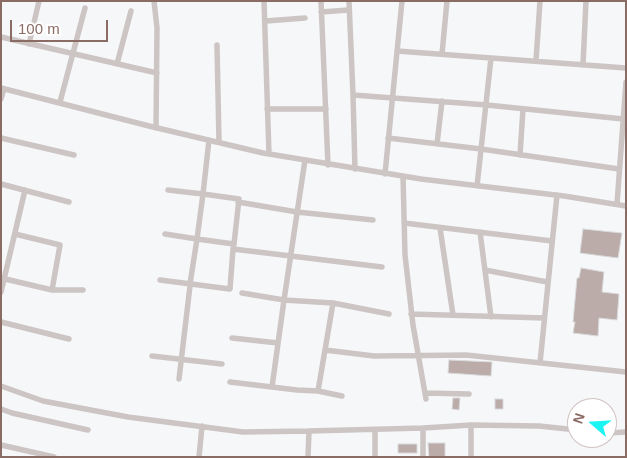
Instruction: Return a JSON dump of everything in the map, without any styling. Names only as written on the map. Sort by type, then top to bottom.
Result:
[{"type":"street","points":[[29,44],[39,1]]},
{"type":"street","points":[[154,1],[157,28],[156,128]]},
{"type":"street","points":[[264,1],[269,154]]},
{"type":"street","points":[[321,1],[328,165]]},
{"type":"street","points":[[349,1],[355,169]]},
{"type":"street","points":[[385,174],[402,1]]},
{"type":"street","points":[[442,54],[448,1]]},
{"type":"street","points":[[536,61],[540,1]]},
{"type":"street","points":[[583,64],[586,1]]},
{"type":"street","points":[[60,102],[85,8]]},
{"type":"street","points":[[321,12],[349,10]]},
{"type":"street","points":[[116,64],[131,11]]},
{"type":"street","points":[[266,21],[305,18]]},
{"type":"street","points":[[1,37],[157,73]]},
{"type":"street","points":[[217,45],[219,142]]},
{"type":"street","points":[[397,50],[626,68]]},
{"type":"street","points":[[477,186],[491,58]]},
{"type":"street","points":[[617,204],[619,169],[623,160],[626,82]]},
{"type":"street","points":[[1,99],[2,89],[269,154],[385,174],[556,195],[626,206]]},
{"type":"street","points":[[353,95],[624,117]]},
{"type":"street","points":[[437,144],[442,101]]},
{"type":"street","points":[[520,155],[523,108]]},
{"type":"street","points":[[267,109],[326,109]]},
{"type":"street","points":[[1,138],[74,155]]},
{"type":"street","points":[[388,138],[619,169]]},
{"type":"street","points":[[179,379],[209,140]]},
{"type":"street","points":[[272,387],[305,160]]},
{"type":"street","points":[[403,176],[405,255],[411,314],[425,396],[468,394]]},
{"type":"street","points":[[1,184],[69,202]]},
{"type":"street","points":[[1,292],[24,190]]},
{"type":"street","points":[[160,280],[230,289],[239,199],[168,190]]},
{"type":"street","points":[[540,364],[556,195]]},
{"type":"street","points":[[238,202],[297,212],[373,220]]},
{"type":"street","points":[[404,223],[552,241]]},
{"type":"street","points":[[440,228],[453,315]]},
{"type":"street","points":[[480,232],[491,316]]},
{"type":"street","points":[[15,234],[60,245],[52,290]]},
{"type":"street","points":[[165,234],[291,256],[382,267]]},
{"type":"street","points":[[485,270],[547,282]]},
{"type":"street","points":[[3,279],[52,290],[83,290]]},
{"type":"street","points":[[242,293],[284,300],[332,303],[389,314]]},
{"type":"street","points":[[318,391],[332,303]]},
{"type":"street","points":[[411,314],[544,318]]},
{"type":"street","points":[[1,322],[69,339]]},
{"type":"street","points":[[232,338],[278,343]]},
{"type":"street","points":[[325,350],[374,356],[466,355],[626,372]]},
{"type":"street","points":[[152,356],[222,364]]},
{"type":"street","points":[[230,382],[318,391],[342,396]]},
{"type":"street","points":[[1,386],[43,401],[128,416],[244,432],[376,430],[471,425],[539,426],[567,429]]},
{"type":"street","points":[[1,409],[88,430]]},
{"type":"street","points":[[471,425],[471,457]]},
{"type":"street","points":[[199,457],[202,426]]},
{"type":"street","points":[[423,428],[423,457]]},
{"type":"street","points":[[375,457],[376,430]]},
{"type":"street","points":[[308,457],[309,432]]},
{"type":"street","points":[[1,446],[54,457]]},
{"type":"building","points":[[583,229],[622,233],[618,258],[580,253]]},
{"type":"building","points":[[581,268],[604,272],[602,292],[619,294],[617,320],[599,318],[598,336],[573,333],[577,278],[579,278]]},
{"type":"building","points":[[449,360],[492,362],[491,376],[448,373]]},
{"type":"building","points":[[453,398],[460,398],[459,410],[452,409]]},
{"type":"building","points":[[495,399],[503,399],[503,409],[495,409]]},
{"type":"building","points":[[428,443],[445,443],[445,457],[429,457]]},
{"type":"building","points":[[398,444],[417,444],[417,453],[398,453]]}]
